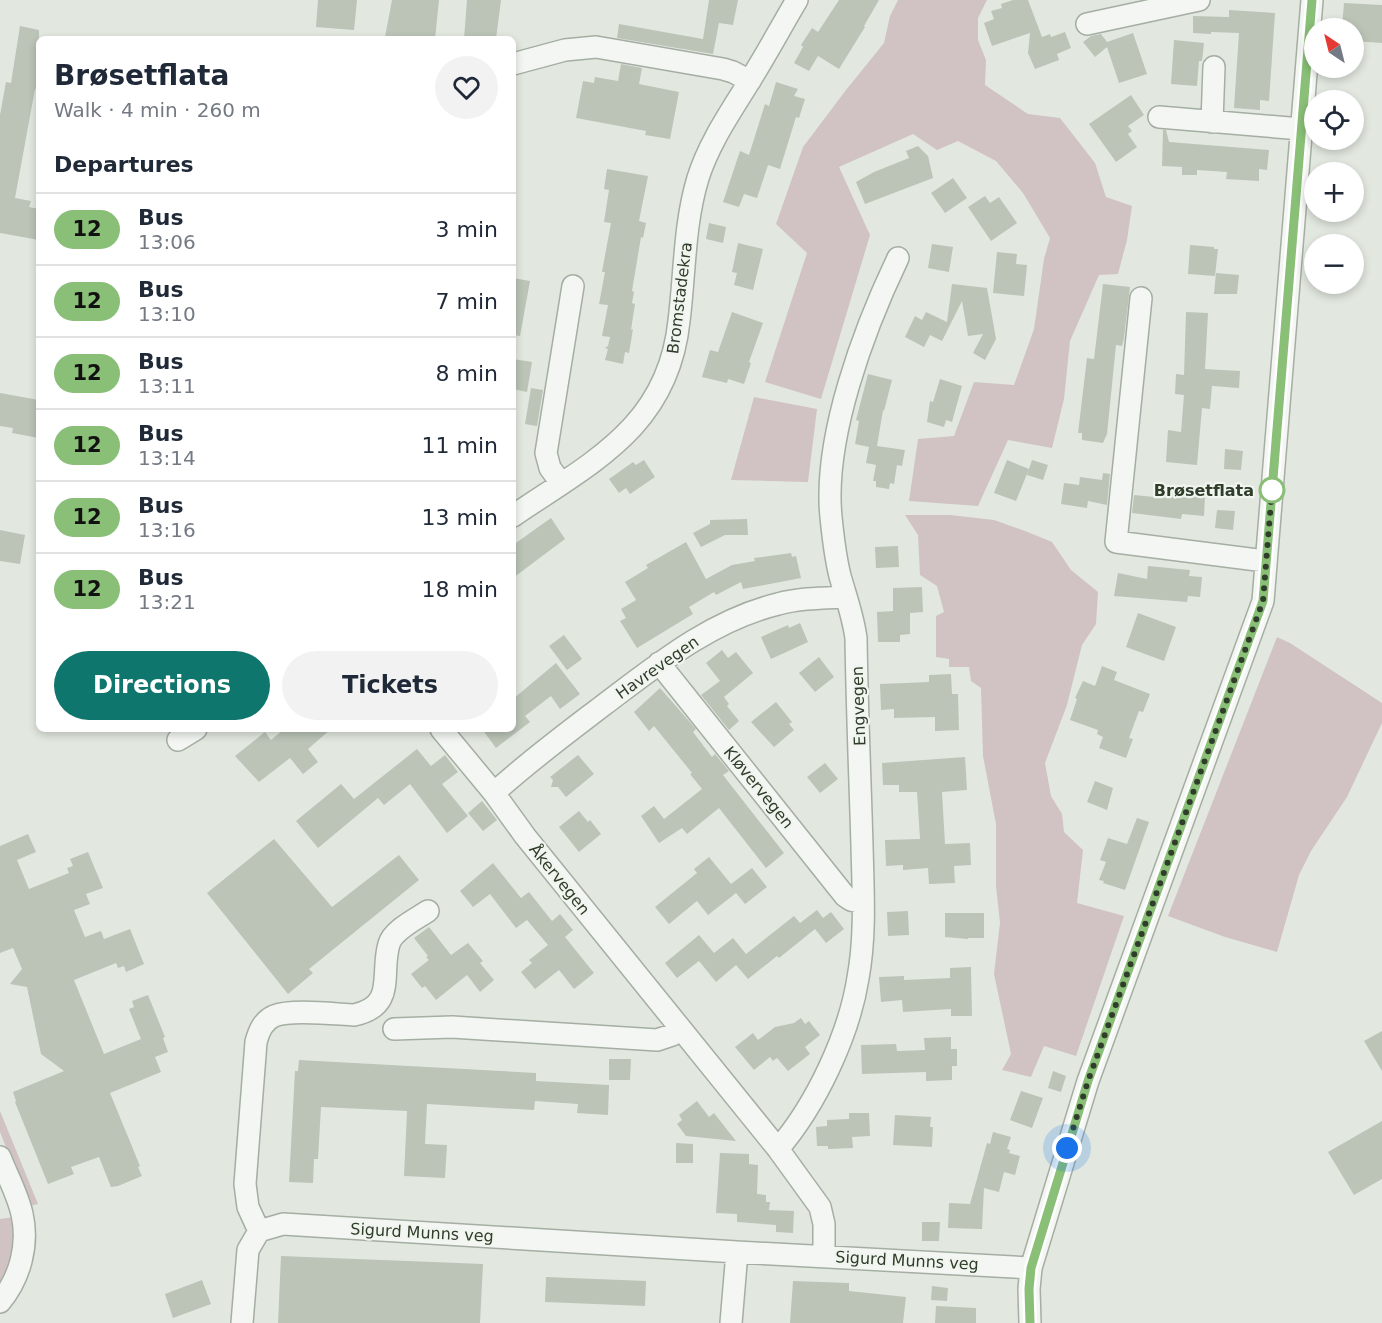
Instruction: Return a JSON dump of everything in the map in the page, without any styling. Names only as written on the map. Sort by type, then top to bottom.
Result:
[{"type":"street","name":"Bromstadekra","points":[[516,514],[624,437],[640,421],[664,382],[672,363],[678,333],[691,201],[708,153],[720,128],[798,0]]},
{"type":"street","points":[[1087,24],[1199,0]]},
{"type":"street","points":[[1030,1323],[1031,1268],[1088,1081],[1263,601],[1312,0]]},
{"type":"street","points":[[516,63],[565,50],[596,47],[723,69],[750,81]]},
{"type":"street","points":[[1212,122],[1214,67]]},
{"type":"street","points":[[1159,117],[1301,129]]},
{"type":"street","name":"Engvegen","points":[[778,1149],[804,1117],[815,1097],[844,1029],[854,999],[862,953],[863,903],[856,638],[854,622],[834,548],[830,484],[833,459],[854,367],[882,291],[897,258]]},
{"type":"street","points":[[561,483],[550,468],[546,453],[573,286]]},
{"type":"street","points":[[1141,298],[1116,542],[1265,561]]},
{"type":"street","name":"Havrevegen","points":[[494,793],[546,748],[659,663],[709,632],[746,614],[777,604],[803,599],[846,597]]},
{"type":"street","name":"Kløvervegen","points":[[659,663],[845,896],[863,903]]},
{"type":"street","name":"Åkervegen","points":[[443,732],[778,1149],[820,1207],[824,1224],[824,1256]]},
{"type":"street","points":[[242,1323],[248,1250],[259,1231],[248,1207],[245,1184],[256,1042],[259,1032],[268,1020],[282,1014],[354,1015],[364,1013],[376,1006],[384,993],[389,942],[404,927],[428,911]]},
{"type":"street","points":[[394,1029],[421,1026],[452,1027],[657,1040],[672,1035],[680,1028]]},
{"type":"street","points":[[0,1157],[22,1212],[24,1238],[20,1266],[15,1280],[0,1302]]},
{"type":"street","name":"Sigurd Munns veg","points":[[259,1231],[283,1224],[1031,1268]]},
{"type":"street","points":[[731,1323],[737,1252]]},
{"type":"shaded area","points":[[898,0],[987,0],[978,18],[978,40],[986,60],[985,85],[1028,114],[1060,118],[1095,163],[1106,197],[1132,206],[1127,240],[1118,274],[1099,275],[1070,341],[1064,399],[1052,448],[1008,440],[978,506],[909,501],[918,439],[954,436],[974,382],[1014,385],[1034,329],[1044,259],[1050,238],[1023,193],[996,161],[958,141],[937,150],[913,134],[839,167],[870,235],[821,399],[765,382],[807,253],[776,224],[803,147],[884,43],[890,16]]},
{"type":"shaded area","points":[[754,397],[817,409],[808,482],[731,480]]},
{"type":"shaded area","points":[[905,515],[950,515],[994,520],[1025,531],[1052,542],[1071,570],[1098,592],[1096,624],[1082,645],[1067,705],[1045,763],[1051,796],[1062,814],[1064,832],[1083,850],[1077,903],[1124,916],[1076,1056],[1044,1046],[1031,1077],[1002,1070],[1011,1054],[994,974],[1000,923],[996,886],[996,824],[983,756],[981,688],[971,681],[969,667],[949,667],[949,659],[936,657],[936,616],[944,612],[937,586],[920,575],[918,535]]},
{"type":"shaded area","points":[[1277,637],[1290,643],[1382,703],[1382,723],[1347,797],[1311,851],[1299,875],[1277,952],[1225,937],[1168,916]]},
{"type":"shaded area","points":[[0,1111],[38,1204],[29,1206],[0,1132]]},
{"type":"shaded area","points":[[14,1217],[15,1255],[0,1291],[0,1219]]},
{"type":"building","points":[[318,0],[357,0],[354,30],[316,27]]},
{"type":"building","points":[[392,0],[439,0],[435,36],[385,36]]},
{"type":"building","points":[[467,0],[501,0],[496,36],[464,36]]},
{"type":"building","points":[[709,0],[738,0],[733,25],[719,23],[713,54],[617,38],[619,24],[703,39]]},
{"type":"building","points":[[839,0],[879,0],[839,69],[818,56],[809,71],[794,63],[803,47],[801,45],[812,28],[818,32]]},
{"type":"building","points":[[1013,0],[1028,0],[1042,37],[1050,34],[1051,37],[1065,32],[1071,48],[1057,54],[1059,60],[1035,69],[1028,53],[1030,33],[992,46],[984,23],[994,19],[991,11],[1002,8],[1001,4]]},
{"type":"building","points":[[1344,3],[1382,5],[1382,43],[1364,42],[1364,18],[1343,18]]},
{"type":"building","points":[[1229,10],[1275,13],[1269,101],[1260,100],[1260,110],[1234,108],[1239,33],[1193,33],[1193,16],[1229,17]]},
{"type":"building","points":[[20,26],[39,30],[39,36],[36,36],[36,89],[15,198],[31,201],[29,207],[36,208],[36,239],[0,233],[0,115],[6,82],[11,83]]},
{"type":"building","points":[[1133,33],[1147,74],[1119,83],[1107,47],[1095,57],[1083,42],[1091,36],[1101,34],[1107,42]]},
{"type":"building","points":[[1174,40],[1204,43],[1202,61],[1199,61],[1197,86],[1171,84]]},
{"type":"building","points":[[621,64],[642,68],[639,84],[679,92],[670,139],[645,135],[646,131],[576,118],[583,81],[594,83],[595,77],[618,81]]},
{"type":"building","points":[[776,82],[798,89],[794,96],[805,99],[799,118],[796,117],[780,169],[768,165],[757,198],[744,194],[739,207],[723,202],[740,151],[749,155],[765,104],[769,106]]},
{"type":"building","points":[[1131,95],[1144,115],[1128,126],[1132,131],[1128,134],[1137,147],[1116,162],[1089,124]]},
{"type":"building","points":[[1163,130],[1166,130],[1169,142],[1269,150],[1267,170],[1259,169],[1259,181],[1226,179],[1227,172],[1197,170],[1197,175],[1182,175],[1182,167],[1162,166]]},
{"type":"building","points":[[918,146],[928,156],[933,178],[865,204],[856,182],[909,158],[906,151]]},
{"type":"building","points":[[607,169],[648,176],[639,221],[646,223],[643,238],[641,237],[632,291],[634,292],[632,303],[635,304],[631,330],[633,329],[629,353],[625,352],[623,364],[605,360],[608,349],[605,348],[608,346],[610,337],[602,336],[608,305],[599,304],[611,223],[604,222],[609,190],[604,189]]},
{"type":"building","points":[[953,178],[967,198],[945,213],[931,193]]},
{"type":"building","points":[[985,196],[990,203],[999,197],[1017,223],[991,241],[968,207]]},
{"type":"building","points":[[709,223],[726,227],[723,243],[706,239]]},
{"type":"building","points":[[738,243],[763,249],[753,290],[734,285],[737,273],[732,272]]},
{"type":"building","points":[[932,244],[953,247],[949,272],[928,268]]},
{"type":"building","points":[[1190,245],[1218,249],[1215,276],[1188,274]]},
{"type":"building","points":[[997,252],[1017,254],[1016,264],[1027,265],[1024,296],[993,293]]},
{"type":"building","points":[[1216,273],[1239,275],[1237,294],[1214,294]]},
{"type":"building","points":[[516,279],[530,281],[520,336],[516,335]]},
{"type":"building","points":[[952,284],[987,288],[996,339],[985,360],[973,353],[983,334],[968,336],[962,301],[942,341],[930,335],[924,347],[905,337],[915,316],[922,320],[926,312],[947,322]]},
{"type":"building","points":[[1103,284],[1130,287],[1124,338],[1122,346],[1116,345],[1107,434],[1103,443],[1082,440],[1082,433],[1078,433],[1087,358],[1094,359]]},
{"type":"building","points":[[732,312],[763,323],[744,384],[728,379],[727,383],[702,377],[710,350],[718,352]]},
{"type":"building","points":[[1186,312],[1208,313],[1205,369],[1240,371],[1239,388],[1212,386],[1210,409],[1202,408],[1197,465],[1166,462],[1168,430],[1181,432],[1184,395],[1175,394],[1176,374],[1184,375]]},
{"type":"building","points":[[516,359],[532,362],[527,392],[516,390]]},
{"type":"building","points":[[868,374],[892,380],[883,410],[877,446],[905,450],[902,466],[897,465],[894,484],[890,483],[889,489],[876,487],[876,481],[873,481],[876,465],[866,463],[869,447],[855,444],[859,421],[856,420]]},
{"type":"building","points":[[940,379],[962,386],[952,422],[946,420],[944,427],[927,422],[930,401],[933,402]]},
{"type":"building","points":[[531,388],[543,390],[537,426],[525,424]]},
{"type":"building","points":[[0,393],[36,399],[36,437],[12,433],[13,428],[0,426]]},
{"type":"building","points":[[1225,449],[1243,451],[1241,470],[1224,469]]},
{"type":"building","points":[[644,460],[655,477],[630,494],[626,488],[619,493],[609,479],[633,462],[636,465]]},
{"type":"building","points":[[1007,460],[1029,469],[1016,501],[994,493]]},
{"type":"building","points":[[1032,460],[1048,465],[1043,480],[1027,475]]},
{"type":"building","points":[[1103,473],[1110,474],[1107,505],[1088,501],[1087,508],[1061,504],[1064,483],[1079,485],[1080,477],[1102,480]]},
{"type":"building","points":[[1154,492],[1205,496],[1204,516],[1182,514],[1181,519],[1132,513],[1134,495],[1154,497]]},
{"type":"building","points":[[1217,510],[1235,511],[1233,530],[1215,528]]},
{"type":"building","points":[[551,518],[565,539],[516,576],[516,543]]},
{"type":"building","points":[[747,519],[748,535],[725,535],[701,547],[693,533],[710,524],[710,520]]},
{"type":"building","points":[[0,530],[25,535],[20,564],[0,561]]},
{"type":"building","points":[[686,542],[706,579],[732,565],[755,561],[754,558],[791,553],[792,557],[796,556],[801,578],[743,589],[741,582],[716,595],[714,592],[689,607],[693,614],[637,648],[620,621],[626,618],[621,609],[636,600],[625,582],[648,568],[646,565]]},
{"type":"building","points":[[898,546],[899,567],[876,568],[875,547]]},
{"type":"building","points":[[1148,566],[1190,570],[1189,576],[1202,577],[1200,597],[1188,596],[1187,602],[1114,596],[1118,573],[1147,579]]},
{"type":"building","points":[[922,587],[923,612],[910,613],[910,634],[900,635],[900,642],[878,642],[877,612],[893,611],[893,588]]},
{"type":"building","points":[[1138,613],[1176,627],[1164,661],[1126,647]]},
{"type":"building","points":[[800,623],[808,642],[771,659],[761,637],[788,625],[789,628]]},
{"type":"building","points":[[564,635],[582,659],[567,670],[549,646]]},
{"type":"building","points":[[722,650],[728,658],[736,652],[753,673],[724,697],[729,704],[727,706],[739,721],[729,730],[701,695],[720,681],[706,663]]},
{"type":"building","points":[[819,657],[834,677],[815,692],[799,673]]},
{"type":"building","points":[[556,663],[580,694],[560,709],[551,696],[525,716],[530,722],[496,748],[484,732],[516,732],[516,696]]},
{"type":"building","points":[[1102,666],[1117,672],[1114,680],[1150,694],[1143,712],[1139,711],[1129,738],[1133,739],[1126,758],[1099,748],[1103,737],[1097,734],[1098,730],[1070,720],[1077,699],[1075,698],[1083,681],[1095,686]]},
{"type":"building","points":[[951,674],[952,694],[958,694],[959,730],[935,731],[935,717],[894,718],[894,709],[881,710],[880,684],[929,682],[929,675]]},
{"type":"building","points":[[660,688],[696,729],[693,732],[712,757],[715,754],[729,771],[723,775],[784,853],[766,868],[719,808],[687,834],[682,828],[659,843],[641,816],[654,806],[664,819],[702,789],[654,726],[649,731],[634,712]]},
{"type":"building","points":[[776,702],[792,722],[789,724],[794,730],[774,747],[751,722]]},
{"type":"building","points":[[265,732],[271,740],[280,732],[328,732],[308,749],[318,762],[303,774],[290,758],[259,782],[235,756]]},
{"type":"building","points":[[417,749],[431,766],[445,755],[458,772],[442,784],[468,816],[447,833],[410,784],[384,805],[378,798],[318,848],[296,821],[341,784],[354,799]]},
{"type":"building","points":[[578,755],[594,774],[566,797],[558,787],[551,787],[553,780],[550,777]]},
{"type":"building","points":[[965,757],[967,790],[942,792],[945,844],[970,843],[971,865],[954,866],[955,883],[929,884],[928,868],[903,870],[903,865],[886,866],[885,840],[920,839],[917,792],[899,792],[899,785],[883,785],[882,763]]},
{"type":"building","points":[[825,763],[838,779],[820,793],[807,777]]},
{"type":"building","points":[[1095,781],[1113,788],[1107,810],[1087,802]]},
{"type":"building","points":[[482,801],[497,820],[483,831],[468,813]]},
{"type":"building","points":[[579,811],[601,834],[579,852],[559,827]]},
{"type":"building","points":[[1137,818],[1149,822],[1125,890],[1103,883],[1104,881],[1099,880],[1106,862],[1100,860],[1108,838],[1127,844]]},
{"type":"building","points":[[28,834],[36,852],[17,860],[29,889],[69,873],[67,868],[73,866],[70,859],[88,852],[103,888],[86,894],[90,904],[74,910],[85,937],[101,931],[104,939],[130,929],[144,964],[126,972],[124,966],[118,968],[116,963],[74,980],[104,1054],[141,1039],[129,1009],[134,1007],[132,1001],[148,995],[165,1037],[163,1038],[168,1052],[155,1057],[161,1072],[110,1093],[142,1176],[118,1186],[111,1187],[99,1157],[71,1167],[74,1174],[48,1184],[15,1102],[13,1092],[64,1071],[41,1054],[27,987],[10,984],[22,969],[13,948],[0,953],[0,846]]},
{"type":"building","points":[[274,839],[332,907],[399,855],[419,880],[309,969],[313,973],[288,994],[207,893]]},
{"type":"building","points":[[709,857],[731,884],[752,868],[767,887],[745,904],[736,893],[708,915],[697,901],[669,924],[655,907],[697,873],[694,869]]},
{"type":"building","points":[[493,863],[521,898],[529,892],[552,921],[560,914],[573,930],[565,937],[594,973],[574,989],[559,970],[535,989],[521,972],[532,963],[529,960],[548,945],[527,920],[516,928],[490,894],[473,907],[460,891]]},
{"type":"building","points":[[817,910],[823,918],[831,912],[844,929],[826,943],[815,929],[748,979],[736,965],[716,982],[699,961],[677,978],[665,963],[699,935],[714,953],[733,938],[746,954],[794,916],[800,923]]},
{"type":"building","points":[[908,911],[909,935],[888,936],[887,912]]},
{"type":"building","points":[[945,913],[984,913],[984,938],[945,937]]},
{"type":"building","points":[[429,927],[451,955],[468,943],[483,961],[480,963],[494,980],[480,992],[467,975],[436,1000],[411,974],[429,960],[414,938]]},
{"type":"building","points":[[971,967],[972,1016],[951,1016],[951,1009],[903,1012],[902,1000],[881,1002],[879,977],[904,976],[904,980],[950,978],[950,968]]},
{"type":"building","points":[[801,1018],[805,1024],[809,1021],[820,1035],[805,1047],[810,1054],[788,1071],[777,1058],[773,1061],[770,1057],[754,1070],[735,1047],[753,1033],[758,1040],[775,1027],[794,1023]]},
{"type":"building","points":[[1382,1031],[1382,1071],[1364,1041]]},
{"type":"building","points":[[951,1037],[951,1049],[957,1049],[957,1066],[952,1066],[952,1080],[926,1081],[926,1072],[862,1074],[861,1045],[896,1044],[897,1051],[925,1050],[924,1038]]},
{"type":"building","points":[[609,1059],[631,1059],[630,1080],[609,1080]]},
{"type":"building","points":[[299,1060],[536,1073],[536,1081],[609,1085],[608,1115],[577,1113],[578,1104],[535,1101],[534,1110],[427,1104],[425,1144],[447,1145],[445,1178],[404,1176],[407,1111],[321,1107],[318,1159],[314,1159],[313,1183],[289,1182],[295,1071],[298,1071]]},
{"type":"building","points":[[1053,1071],[1066,1076],[1061,1092],[1048,1088]]},
{"type":"building","points":[[1021,1091],[1043,1098],[1032,1128],[1010,1120]]},
{"type":"building","points":[[697,1101],[709,1117],[714,1113],[736,1141],[686,1136],[677,1124],[682,1120],[679,1115]]},
{"type":"building","points":[[849,1113],[869,1113],[870,1136],[852,1137],[853,1148],[828,1149],[828,1146],[817,1146],[816,1127],[827,1126],[827,1120],[849,1119]]},
{"type":"building","points":[[895,1115],[931,1117],[932,1147],[893,1145]]},
{"type":"building","points":[[1382,1121],[1382,1179],[1354,1195],[1328,1152]]},
{"type":"building","points":[[993,1132],[1011,1137],[1007,1149],[1010,1150],[1009,1153],[1020,1156],[1015,1175],[1004,1172],[999,1192],[984,1188],[982,1229],[948,1228],[949,1203],[970,1204],[987,1143],[990,1144]]},
{"type":"building","points":[[676,1143],[693,1144],[693,1163],[676,1163]]},
{"type":"building","points":[[720,1153],[749,1154],[749,1164],[758,1165],[757,1194],[766,1195],[766,1202],[770,1202],[769,1210],[794,1211],[793,1233],[776,1232],[776,1225],[737,1222],[737,1214],[716,1213]]},
{"type":"building","points":[[922,1222],[940,1222],[939,1241],[922,1241]]},
{"type":"building","points":[[281,1256],[483,1264],[480,1323],[278,1323]]},
{"type":"building","points":[[546,1277],[646,1281],[645,1306],[545,1302]]},
{"type":"building","points":[[202,1280],[211,1304],[173,1318],[165,1294]]},
{"type":"building","points":[[793,1281],[849,1283],[849,1291],[906,1297],[903,1323],[790,1323]]},
{"type":"building","points":[[932,1286],[948,1288],[947,1301],[931,1300]]},
{"type":"building","points":[[936,1306],[976,1308],[976,1323],[935,1323]]},
{"type":"bus line","name":"12","points":[[1030,1323],[1031,1268],[1088,1081],[1233,677],[1263,601],[1312,0]]},
{"type":"place","name":"Brøsetflata","points":[[1272,490]]},
{"type":"route","points":[[1067,1148],[1088,1081],[1233,677],[1263,601],[1272,490]]}]
